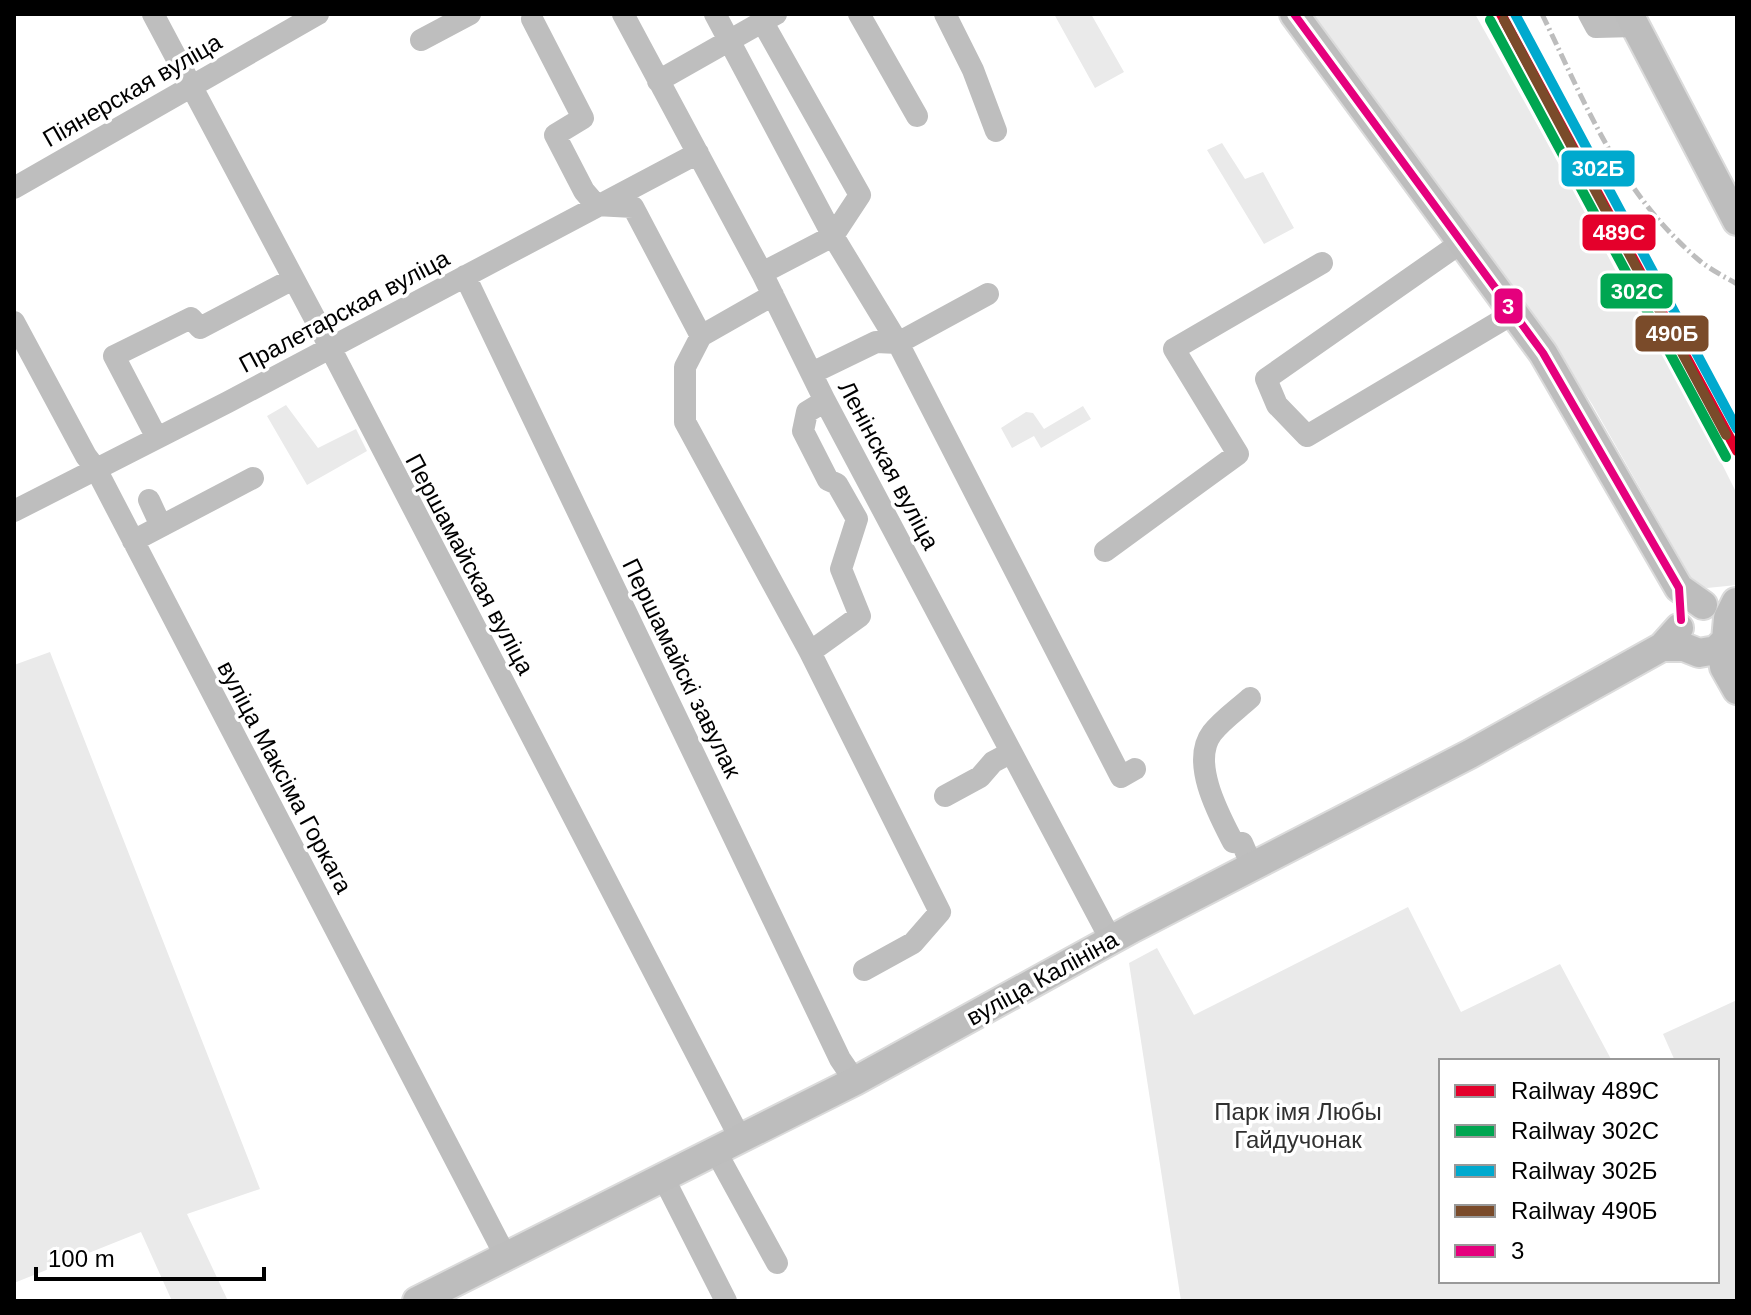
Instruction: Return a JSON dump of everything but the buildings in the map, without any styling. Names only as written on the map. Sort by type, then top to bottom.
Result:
[{"type":"main road","points":[[1294,14],[1543,353],[1679,588],[1709,634]]},
{"type":"main road","points":[[1632,20],[1737,221]]},
{"type":"main road","name":"вуліца Калініна","points":[[417,1301],[855,1081],[1252,866],[1709,634]]},
{"type":"street","name":"Першамайская вуліца","points":[[153,14],[330,348],[728,1144],[777,1263]]},
{"type":"street","name":"Піянерская вуліца","points":[[14,188],[318,14]]},
{"type":"street","points":[[421,40],[470,14]]},
{"type":"street","name":"Ленінская вуліца","points":[[623,14],[1111,940]]},
{"type":"street","points":[[715,14],[833,236],[898,343],[1121,777],[1135,769]]},
{"type":"street","points":[[859,14],[917,116]]},
{"type":"street","points":[[945,14],[973,70],[996,131]]},
{"type":"street","points":[[1589,14],[1596,27],[1632,20]]},
{"type":"street","points":[[658,81],[768,17],[860,195],[833,236],[762,273]]},
{"type":"street","points":[[532,19],[583,118],[555,135],[584,191],[596,205],[633,207],[701,336]]},
{"type":"street","name":"Пралетарская вуліца","points":[[14,511],[698,153]]},
{"type":"street","points":[[1462,242],[1266,379],[1277,405],[1307,436],[1514,313]]},
{"type":"street","points":[[1105,551],[1238,454],[1174,349],[1322,263]]},
{"type":"street","name":"Першамайскі завулак","points":[[465,276],[826,1030],[855,1081]]},
{"type":"street","points":[[157,438],[114,356],[191,318],[200,328],[293,279]]},
{"type":"street","points":[[812,373],[876,342],[898,343],[988,294]]},
{"type":"street","points":[[773,295],[701,336],[685,367],[685,422],[810,652],[940,912],[913,943],[864,970]]},
{"type":"street","name":"вуліца Максіма Горкага","points":[[14,322],[86,456],[96,469],[506,1257]]},
{"type":"street","points":[[810,652],[860,616],[841,569],[857,519],[837,484],[828,480],[803,431],[807,412],[825,401]]},
{"type":"street","points":[[133,541],[253,478]]},
{"type":"street","points":[[149,500],[161,526]]},
{"type":"street","points":[[1250,698],[1211,734],[1205,752],[1206,779],[1224,825],[1233,842],[1242,843],[1252,866]]},
{"type":"street","points":[[945,796],[980,777],[993,762],[1010,753]]},
{"type":"street","points":[[663,1177],[726,1301]]},
{"type":"green space","points":[[1054,14],[1091,14],[1124,72],[1095,88]]},
{"type":"green space","points":[[1308,14],[1475,14],[1699,418],[1737,494],[1737,585],[1707,588],[1694,583],[1592,404],[1532,314]]},
{"type":"green space","points":[[1222,143],[1245,179],[1263,172],[1294,228],[1264,244],[1207,150]]},
{"type":"green space","points":[[286,405],[318,448],[356,429],[367,451],[307,485],[267,416]]},
{"type":"green space","points":[[1083,406],[1091,419],[1041,448],[1034,436],[1012,448],[1001,428],[1026,412],[1033,413],[1044,429]]},
{"type":"green space","points":[[50,652],[260,1189],[187,1214],[228,1301],[172,1301],[141,1232],[14,1283],[14,665]]},
{"type":"green space","name":"Парк імя Любы Гайдучонак","points":[[1408,907],[1461,1012],[1560,964],[1611,1059],[1439,1059],[1439,1283],[1719,1283],[1719,1059],[1674,1059],[1663,1034],[1737,1000],[1737,1301],[1181,1301],[1129,963],[1157,948],[1194,1015]]},
{"type":"railway","points":[[1542,14],[1590,115],[1626,177],[1672,234],[1704,264],[1737,284]]},
{"type":"rail line","name":"489С","points":[[1501,14],[1737,451]]},
{"type":"rail line","name":"302Б","points":[[1515,14],[1737,429]]},
{"type":"rail line","name":"302С","points":[[1490,20],[1726,457]]},
{"type":"rail line","name":"490Б","points":[[1504,20],[1726,435]]},
{"type":"transit line","name":"3","points":[[1294,14],[1543,353],[1679,588],[1681,620]]}]
